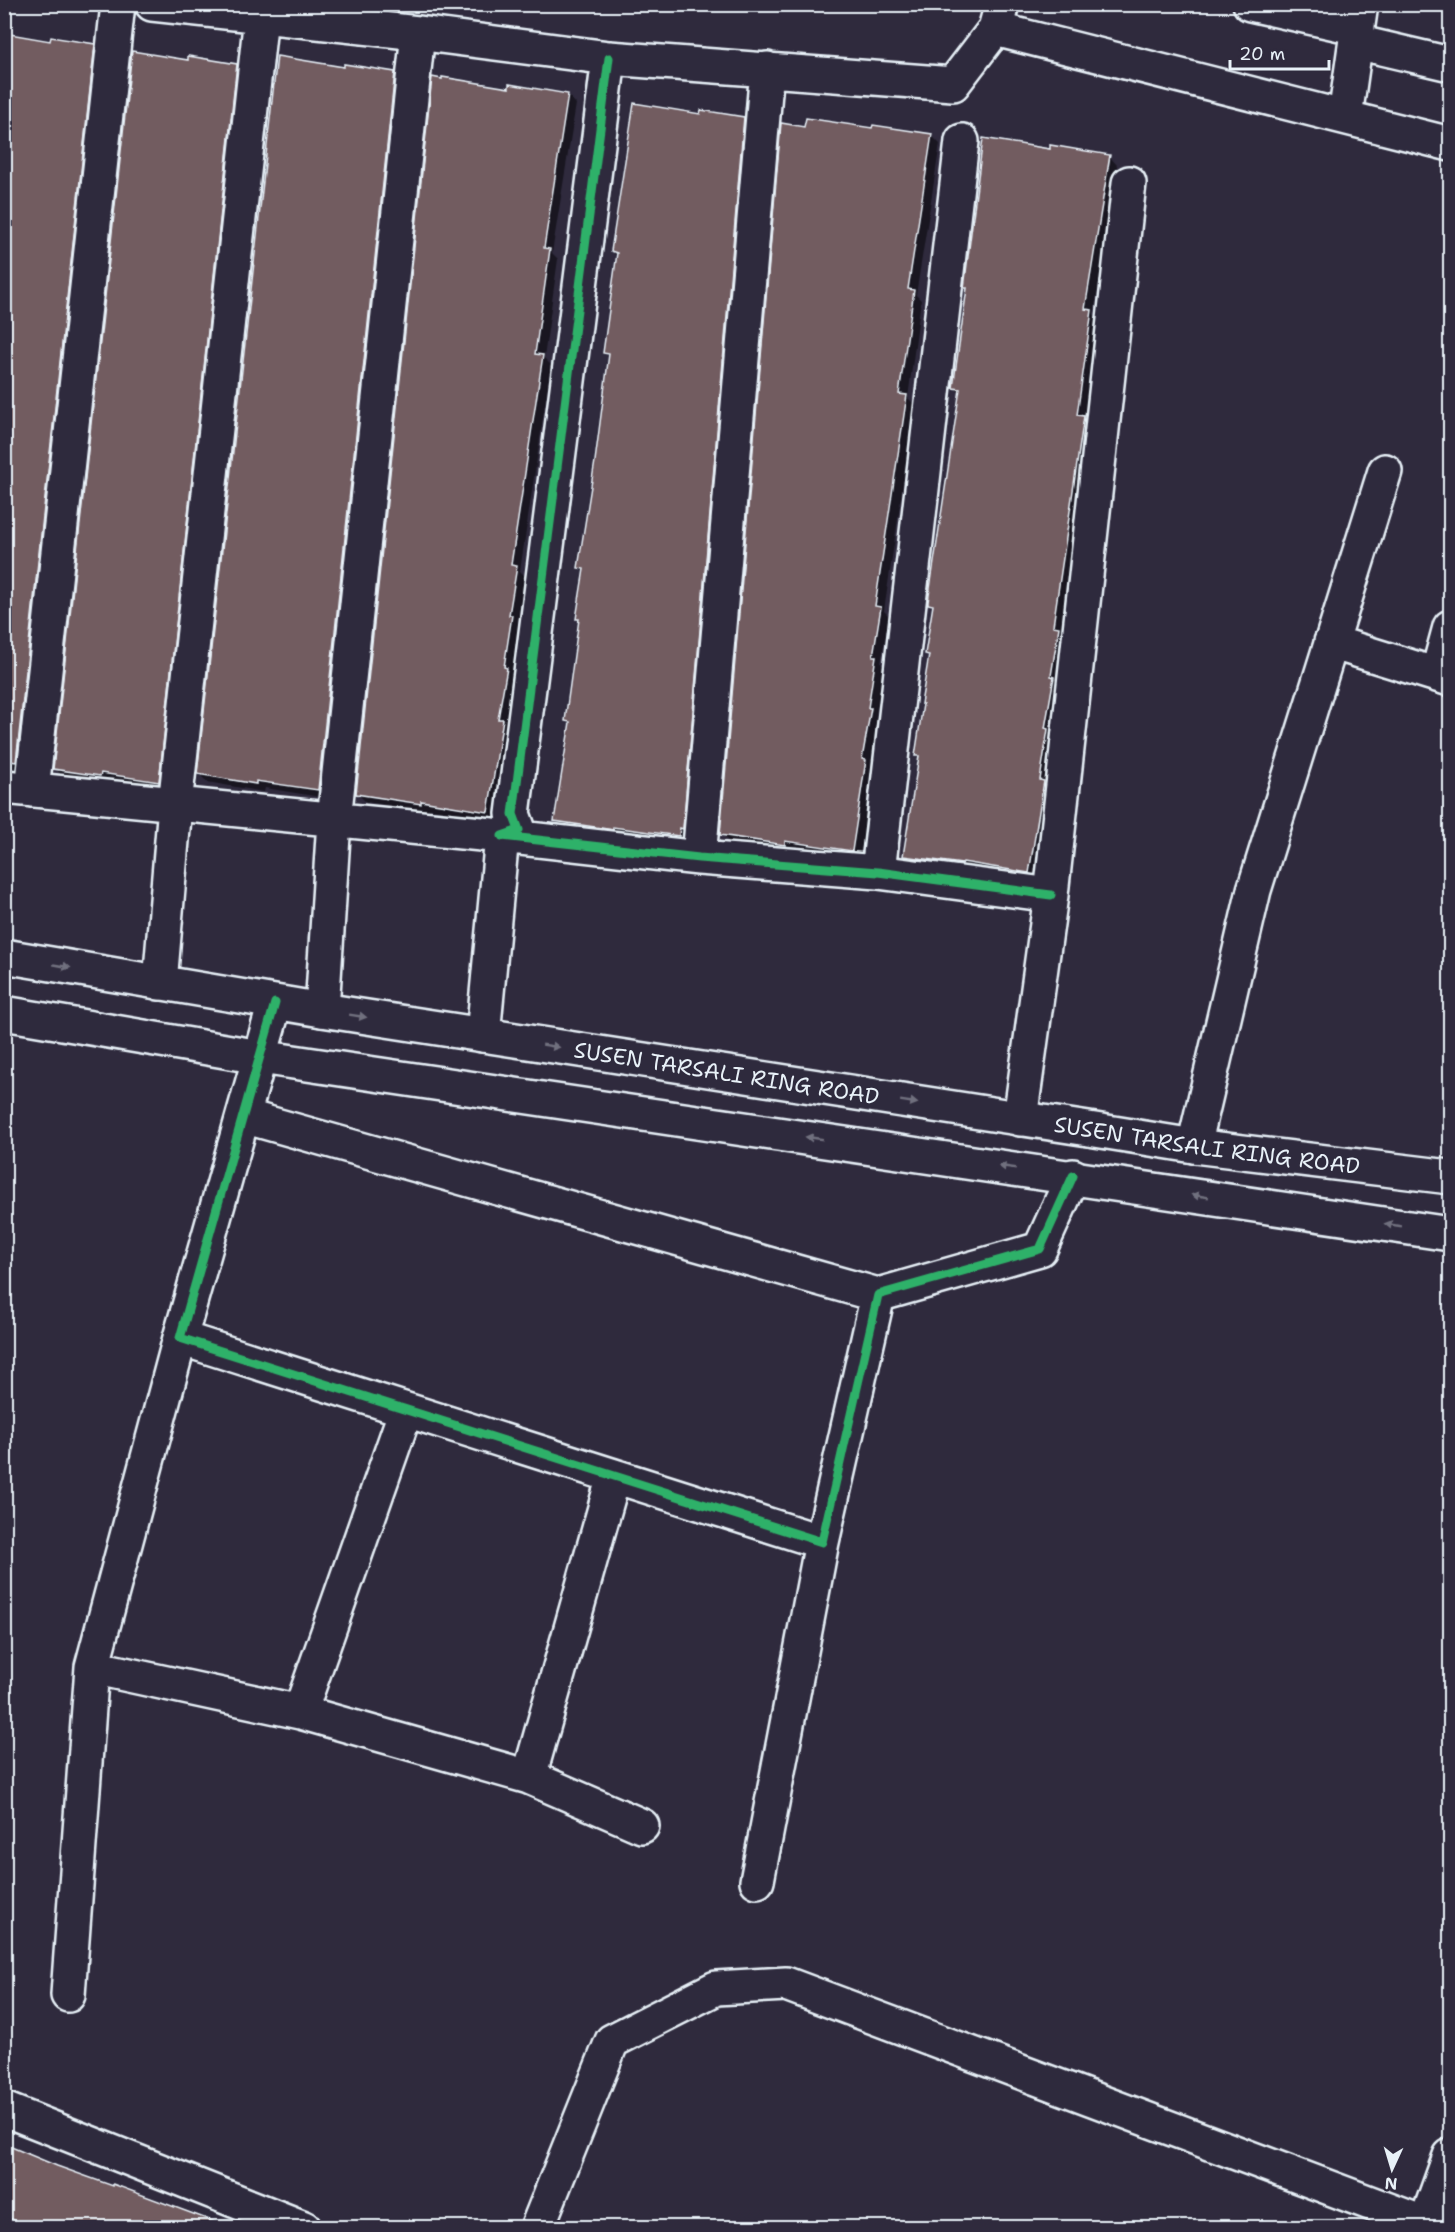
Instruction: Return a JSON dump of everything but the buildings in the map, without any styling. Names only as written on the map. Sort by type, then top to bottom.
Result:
[{"type":"main road","points":[[118,4],[18,789],[502,836],[699,858],[878,872],[1051,895]]},
{"type":"main road","points":[[152,4],[418,33],[609,58],[953,84],[999,17],[1345,117],[1450,144]]},
{"type":"main road","points":[[1250,4],[1358,25],[1450,64]]},
{"type":"main road","points":[[160,982],[174,805],[261,16]]},
{"type":"main road","points":[[1345,117],[1358,25]]},
{"type":"main road","points":[[322,1010],[334,820],[418,33]]},
{"type":"main road","points":[[502,836],[519,831],[513,814],[609,58]]},
{"type":"main road","points":[[699,858],[767,69]]},
{"type":"main road","points":[[878,872],[962,141]]},
{"type":"main road","points":[[1020,1119],[1051,895],[1129,183]]},
{"type":"main road","points":[[1194,1146],[1254,890],[1384,471]]},
{"type":"main road","points":[[1331,642],[1444,677],[1450,627]]},
{"type":"main road","points":[[483,1035],[502,836]]},
{"type":"main road","name":"SUSEN TARSALI RING ROAD","points":[[4,956],[275,1003],[1194,1146],[1450,1177]]},
{"type":"main road","points":[[68,1995],[92,1667],[180,1338],[275,1003]]},
{"type":"main road","points":[[4,1013],[260,1057],[1074,1176],[1450,1234]]},
{"type":"main road","points":[[243,1116],[878,1295],[1040,1249],[1074,1176]]},
{"type":"main road","points":[[757,1881],[822,1542],[878,1295]]},
{"type":"main road","points":[[180,1338],[822,1542]]},
{"type":"main road","points":[[300,1712],[406,1410]]},
{"type":"main road","points":[[529,1777],[614,1476]]},
{"type":"main road","points":[[92,1667],[300,1712],[529,1777],[642,1826]]},
{"type":"main road","points":[[537,2228],[612,2041],[716,1988],[786,1984],[1425,2226],[1450,2156]]},
{"type":"main road","points":[[4,2109],[304,2228]]},
{"type":"cycle path","points":[[609,58],[513,814],[519,830],[502,836],[699,858],[878,872],[1051,895]]},
{"type":"cycle path","points":[[275,1003],[180,1338],[822,1542],[878,1295],[1040,1249],[1073,1176]]}]
